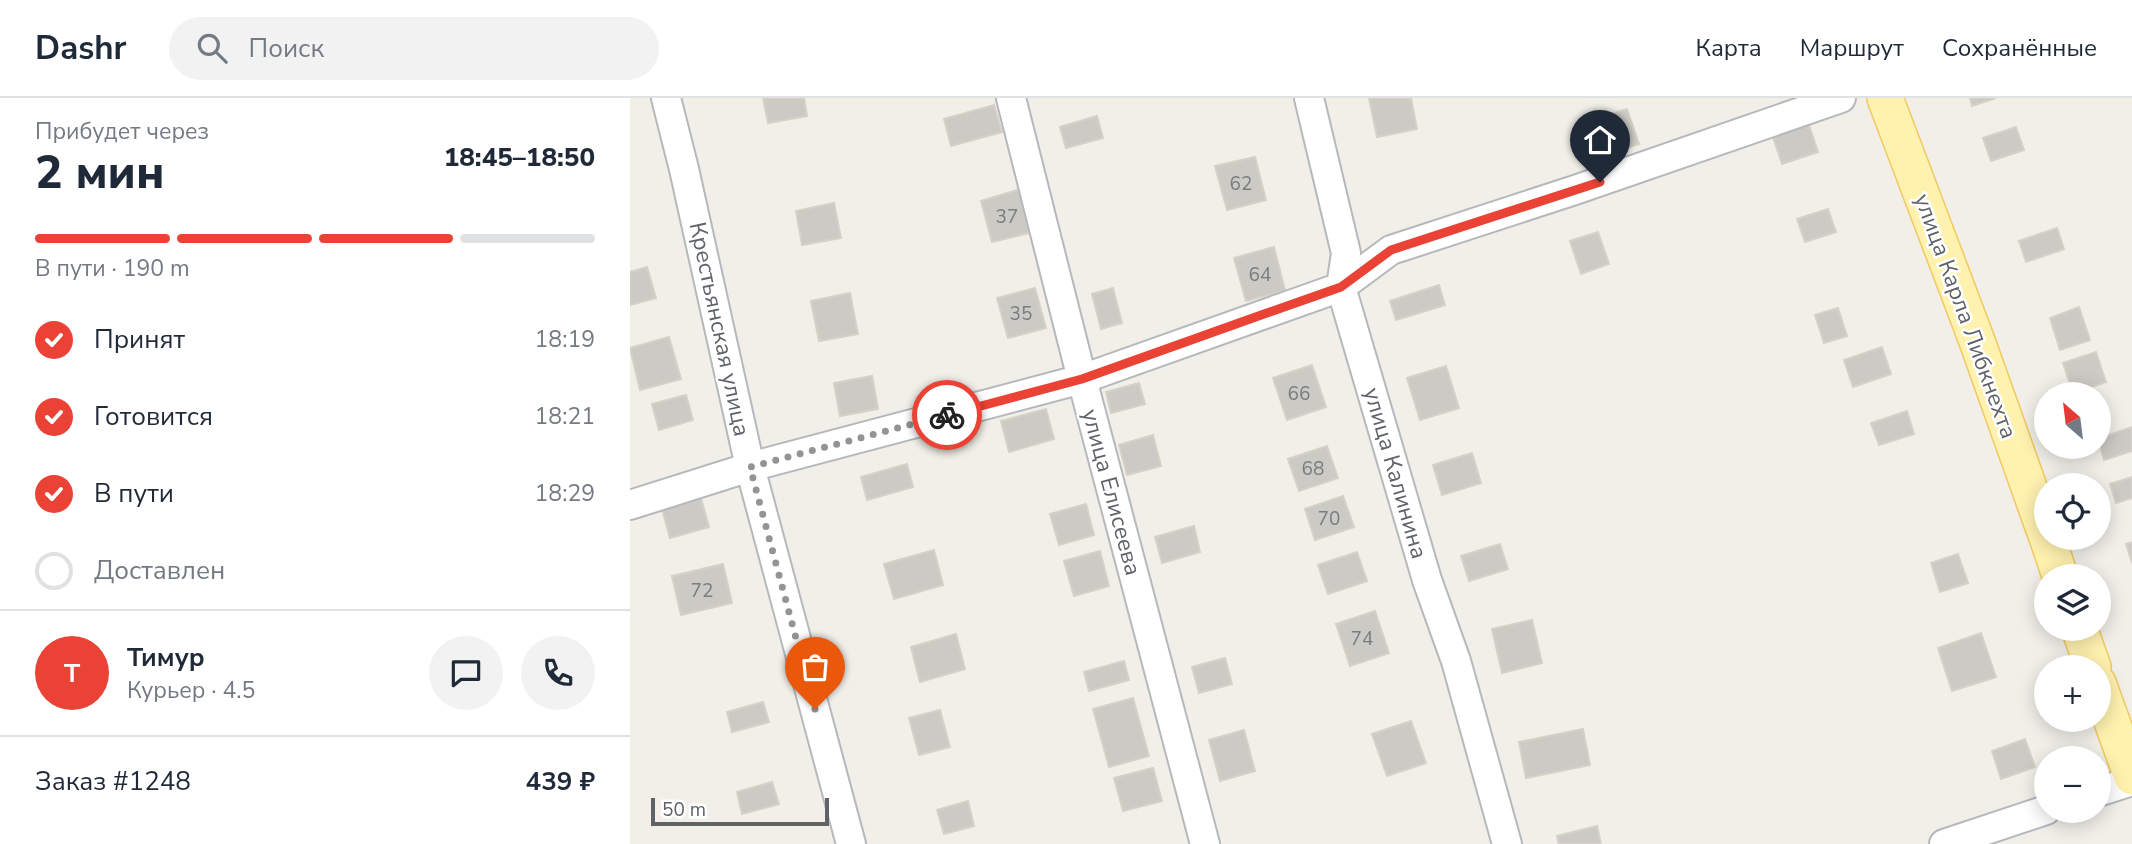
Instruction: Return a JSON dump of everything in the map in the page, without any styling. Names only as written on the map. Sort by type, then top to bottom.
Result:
[{"type":"main road","name":"улица Карла Либкнехта","points":[[1885,98],[1977,341],[2034,502]]},
{"type":"main road","points":[[2111,720],[2132,779]]},
{"type":"street","name":"Крестьянская улица","points":[[666,98],[750,467],[851,844]]},
{"type":"street","name":"улица Елисеева","points":[[1011,98],[1205,844]]},
{"type":"street","name":"улица Калинина","points":[[1309,98],[1346,253],[1341,287],[1427,580],[1457,661],[1507,844]]},
{"type":"street","points":[[630,505],[750,467],[1082,379],[1341,287],[1391,250],[1576,190],[1841,98]]},
{"type":"street","points":[[2111,787],[2132,779]]},
{"type":"street","points":[[1944,844],[2034,814]]},
{"type":"building","points":[[763,98],[804,98],[807,116],[768,123]]},
{"type":"building","points":[[1369,98],[1411,98],[1417,129],[1377,137]]},
{"type":"building","points":[[1970,98],[1996,98],[1972,106]]},
{"type":"building","points":[[994,105],[1002,132],[951,146],[944,119]]},
{"type":"building","points":[[1627,109],[1639,144],[1611,153],[1599,118]]},
{"type":"building","points":[[1097,116],[1103,138],[1066,148],[1060,127]]},
{"type":"building","points":[[1808,122],[1818,152],[1782,164],[1772,134]]},
{"type":"building","points":[[2016,127],[2024,150],[1991,161],[1983,138]]},
{"type":"building","points":[[1255,157],[1266,200],[1227,210],[1215,166]]},
{"type":"building","points":[[1021,189],[1033,232],[992,242],[981,201]]},
{"type":"building","points":[[834,203],[841,238],[802,245],[796,211]]},
{"type":"building","points":[[1828,209],[1836,232],[1805,242],[1797,219]]},
{"type":"building","points":[[2057,228],[2064,249],[2026,262],[2019,241]]},
{"type":"building","points":[[1598,232],[1609,264],[1581,274],[1570,241]]},
{"type":"building","points":[[1274,247],[1285,290],[1246,301],[1234,258]]},
{"type":"building","points":[[647,267],[656,298],[630,305],[630,272]]},
{"type":"building","points":[[1439,285],[1445,305],[1396,320],[1390,301]]},
{"type":"building","points":[[1035,288],[1046,328],[1008,338],[997,298]]},
{"type":"building","points":[[1113,288],[1122,323],[1101,329],[1092,294]]},
{"type":"building","points":[[850,293],[858,334],[819,341],[811,301]]},
{"type":"building","points":[[2079,307],[2090,340],[2060,350],[2050,318]]},
{"type":"building","points":[[1838,308],[1847,336],[1824,343],[1815,315]]},
{"type":"building","points":[[669,337],[681,379],[640,390],[630,348]]},
{"type":"building","points":[[1882,347],[1891,374],[1853,387],[1844,360]]},
{"type":"building","points":[[2096,352],[2106,382],[2069,382],[2063,363]]},
{"type":"building","points":[[1312,365],[1326,407],[1287,420],[1273,378]]},
{"type":"building","points":[[1446,366],[1459,408],[1420,420],[1407,378]]},
{"type":"building","points":[[872,376],[878,409],[840,416],[834,383]]},
{"type":"building","points":[[1139,383],[1145,404],[1111,413],[1106,392]]},
{"type":"building","points":[[686,395],[693,420],[659,430],[652,404]]},
{"type":"building","points":[[1046,409],[1054,439],[1009,452],[1001,421]]},
{"type":"building","points":[[1907,411],[1914,434],[1879,445],[1871,423]]},
{"type":"building","points":[[2132,427],[2132,451],[2111,458],[2111,434]]},
{"type":"building","points":[[1153,435],[1161,466],[1127,475],[1119,445]]},
{"type":"building","points":[[1327,446],[1338,478],[1299,491],[1288,459]]},
{"type":"building","points":[[1472,453],[1481,483],[1442,495],[1433,465]]},
{"type":"building","points":[[907,464],[913,487],[867,500],[861,477]]},
{"type":"building","points":[[2132,477],[2132,498],[2116,503],[2111,484]]},
{"type":"building","points":[[699,491],[709,527],[670,538],[660,502]]},
{"type":"building","points":[[1343,496],[1354,527],[1315,540],[1305,509]]},
{"type":"building","points":[[1086,504],[1094,535],[1059,545],[1050,514]]},
{"type":"building","points":[[1194,526],[1200,552],[1162,563],[1155,537]]},
{"type":"building","points":[[2132,542],[2132,563],[2126,544]]},
{"type":"building","points":[[1500,544],[1508,569],[1469,581],[1461,556]]},
{"type":"building","points":[[934,550],[943,585],[894,599],[884,564]]},
{"type":"building","points":[[1100,551],[1109,586],[1074,596],[1064,561]]},
{"type":"building","points":[[1357,552],[1367,581],[1328,594],[1318,565]]},
{"type":"building","points":[[1958,554],[1968,583],[1940,592],[1931,563]]},
{"type":"building","points":[[723,564],[732,603],[681,615],[672,576]]},
{"type":"building","points":[[1375,611],[1389,653],[1350,666],[1336,624]]},
{"type":"building","points":[[1532,620],[1542,663],[1502,673],[1492,629]]},
{"type":"building","points":[[1981,633],[1996,677],[1952,691],[1938,648]]},
{"type":"building","points":[[956,634],[965,669],[920,682],[911,647]]},
{"type":"building","points":[[1225,658],[1232,684],[1199,693],[1192,667]]},
{"type":"building","points":[[1124,661],[1129,680],[1089,691],[1084,672]]},
{"type":"building","points":[[1133,698],[1149,756],[1109,767],[1093,709]]},
{"type":"building","points":[[763,702],[769,722],[732,732],[727,712]]},
{"type":"building","points":[[940,710],[950,747],[919,755],[909,718]]},
{"type":"building","points":[[1411,721],[1426,763],[1387,776],[1372,734]]},
{"type":"building","points":[[1583,729],[1590,765],[1526,778],[1519,742]]},
{"type":"building","points":[[1244,730],[1255,771],[1220,781],[1209,740]]},
{"type":"building","points":[[2025,739],[2034,767],[2001,779],[1992,751]]},
{"type":"building","points":[[1153,768],[1162,801],[1123,811],[1114,778]]},
{"type":"building","points":[[772,782],[779,804],[742,814],[737,792]]},
{"type":"building","points":[[968,801],[974,826],[944,834],[937,810]]},
{"type":"building","points":[[1597,826],[1601,844],[1559,844],[1557,836]]},
{"type":"way so far","points":[[815,709],[750,467],[947,415]]},
{"type":"route","points":[[947,415],[1082,379],[1341,287],[1391,250],[1600,182]]}]
